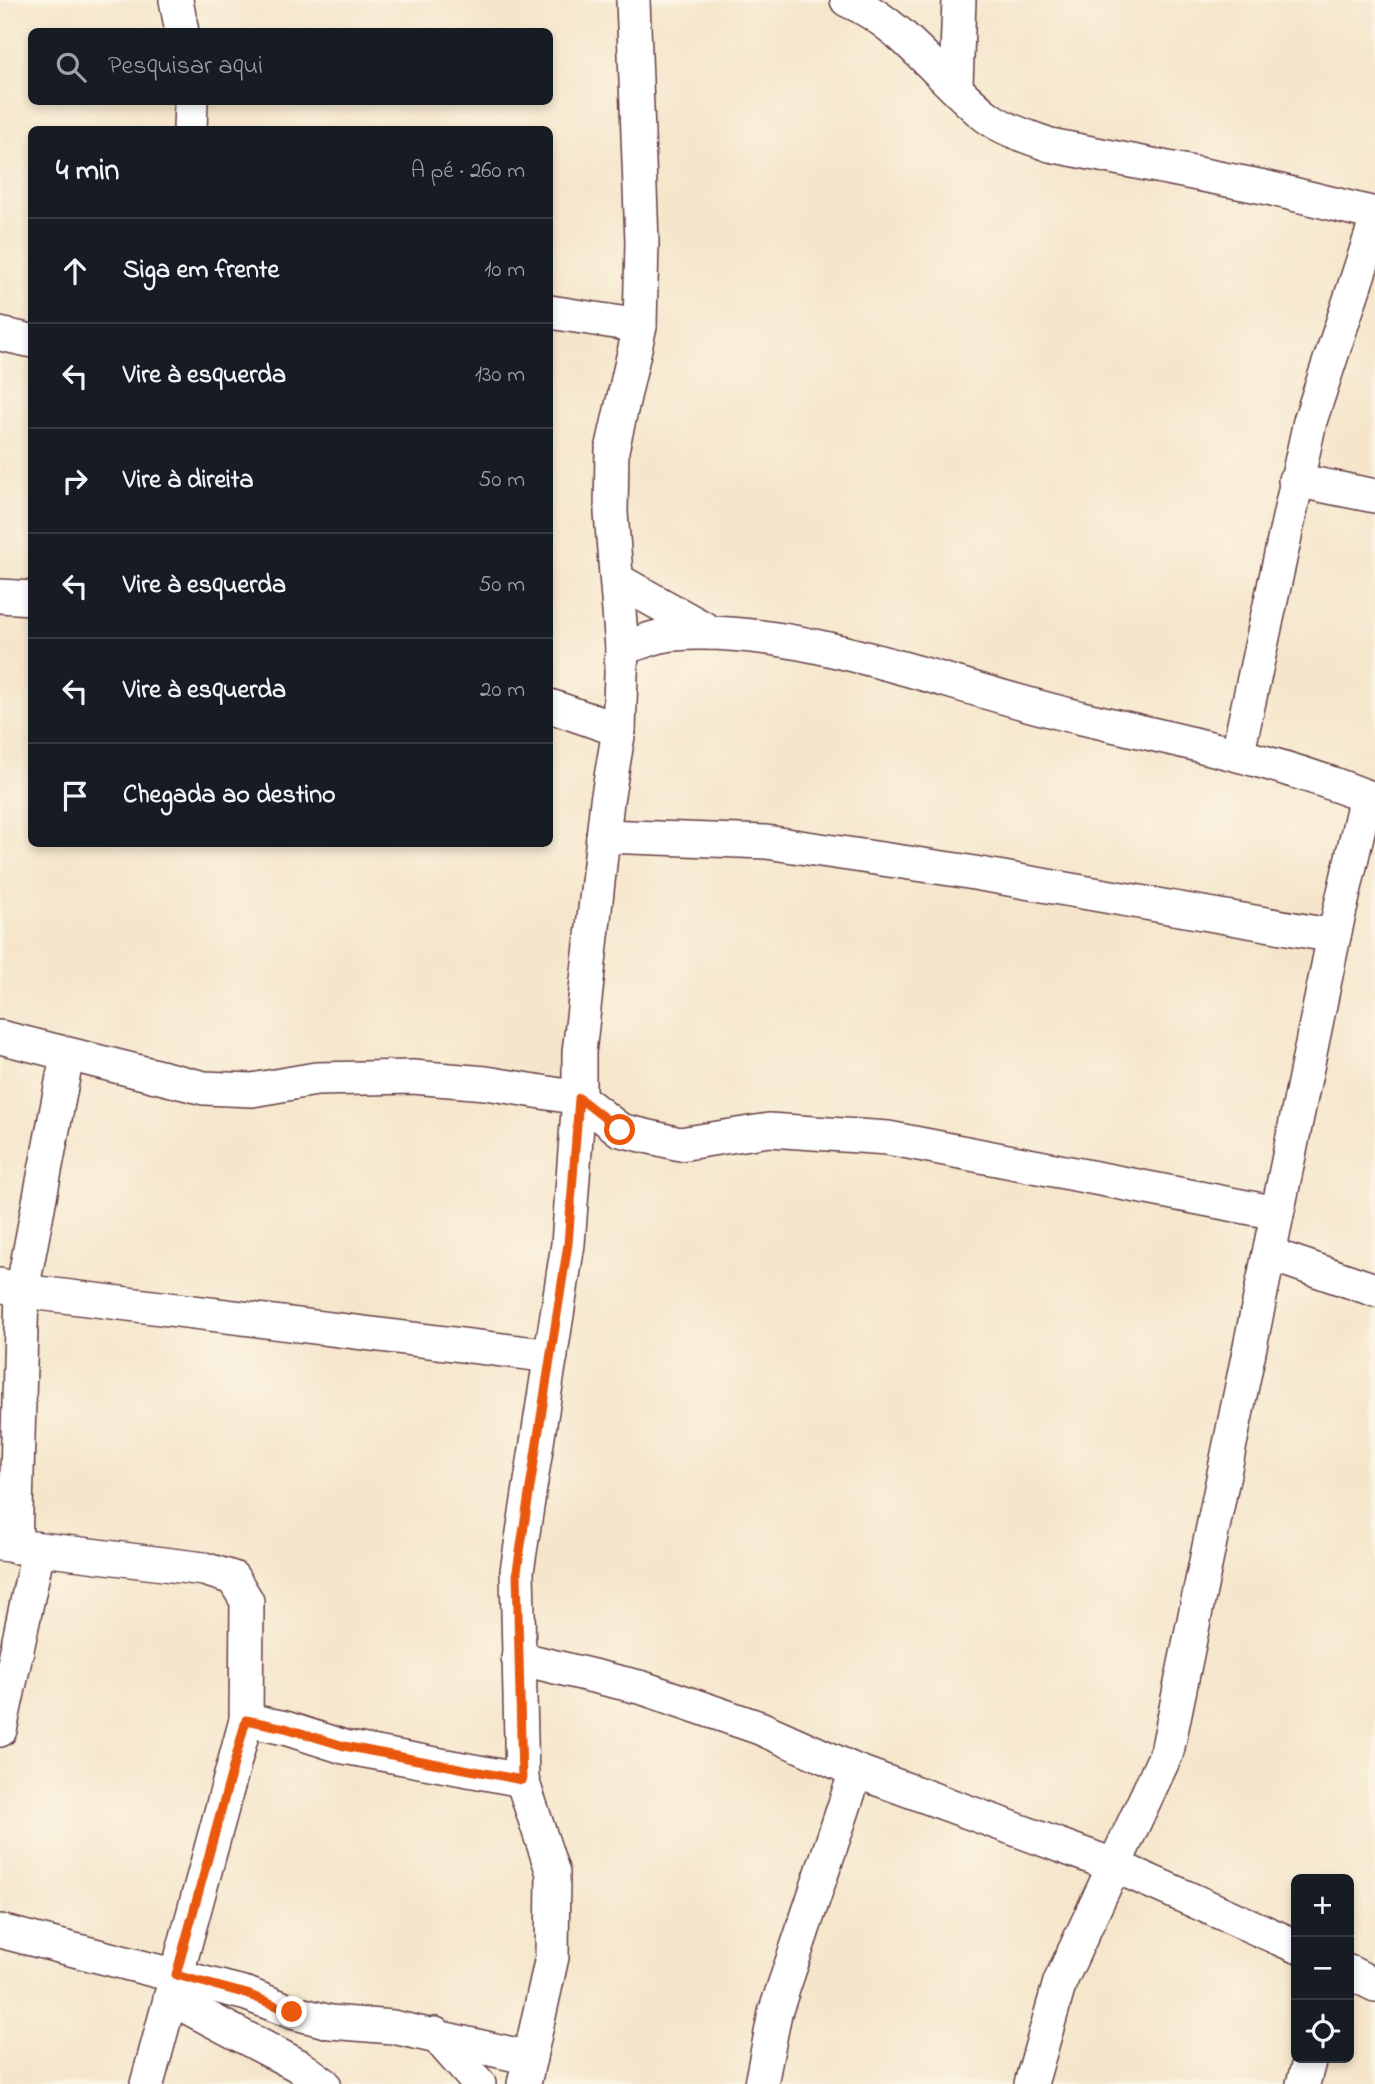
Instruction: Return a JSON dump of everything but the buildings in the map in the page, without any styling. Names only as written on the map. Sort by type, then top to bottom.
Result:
[{"type":"street","points":[[176,0],[181,28]]},
{"type":"street","points":[[0,1931],[173,1987],[247,1994],[292,2012],[330,2022],[393,2026],[435,2034],[527,2071],[552,1957],[553,1873],[522,1780],[517,1571],[568,1244],[579,1098],[579,1054],[603,836],[619,730],[622,648],[611,513],[612,450],[640,326],[642,242],[633,0]]},
{"type":"street","points":[[847,0],[874,12],[956,85],[987,117],[1050,145],[1264,187],[1375,214]]},
{"type":"street","points":[[956,85],[959,0]]},
{"type":"street","points":[[190,126],[191,105]]},
{"type":"street","points":[[1238,752],[1295,480],[1310,421],[1375,224]]},
{"type":"street","points":[[553,312],[640,326]]},
{"type":"street","points":[[0,334],[28,340]]},
{"type":"street","points":[[1295,480],[1375,496]]},
{"type":"street","points":[[617,580],[717,635]]},
{"type":"street","points":[[0,596],[28,598]]},
{"type":"street","points":[[622,648],[672,634],[717,635],[757,637],[840,653],[1066,714],[1238,752],[1371,798],[1334,936],[1167,1752],[1060,1982],[1031,2084]]},
{"type":"street","points":[[553,707],[619,730]]},
{"type":"street","points":[[603,836],[766,842],[957,870],[1334,936]]},
{"type":"street","points":[[0,1037],[67,1056],[204,1088],[253,1090],[316,1079],[413,1077],[486,1083],[579,1098],[620,1130],[680,1143],[769,1130],[888,1138],[1277,1213]]},
{"type":"street","points":[[0,1730],[18,1547],[11,1288],[67,1056]]},
{"type":"street","points":[[1269,1254],[1375,1290]]},
{"type":"street","points":[[11,1288],[551,1356]]},
{"type":"street","points":[[18,1547],[204,1569],[233,1577],[247,1601],[246,1720],[147,2084]]},
{"type":"street","points":[[518,1658],[643,1688],[760,1728],[856,1771],[1113,1865],[1291,1944]]},
{"type":"street","points":[[246,1720],[285,1728],[344,1746],[522,1780]]},
{"type":"street","points":[[761,2084],[775,2013],[856,1771]]},
{"type":"street","points":[[1354,1974],[1375,1985]]},
{"type":"street","points":[[173,1987],[324,2084]]},
{"type":"street","points":[[435,2034],[479,2084]]},
{"type":"street","points":[[1303,2084],[1309,2063]]},
{"type":"route","points":[[292,2012],[247,1994],[176,1975],[246,1720],[285,1728],[344,1746],[522,1780],[516,1623],[517,1571],[568,1244],[579,1098],[620,1130]]}]
